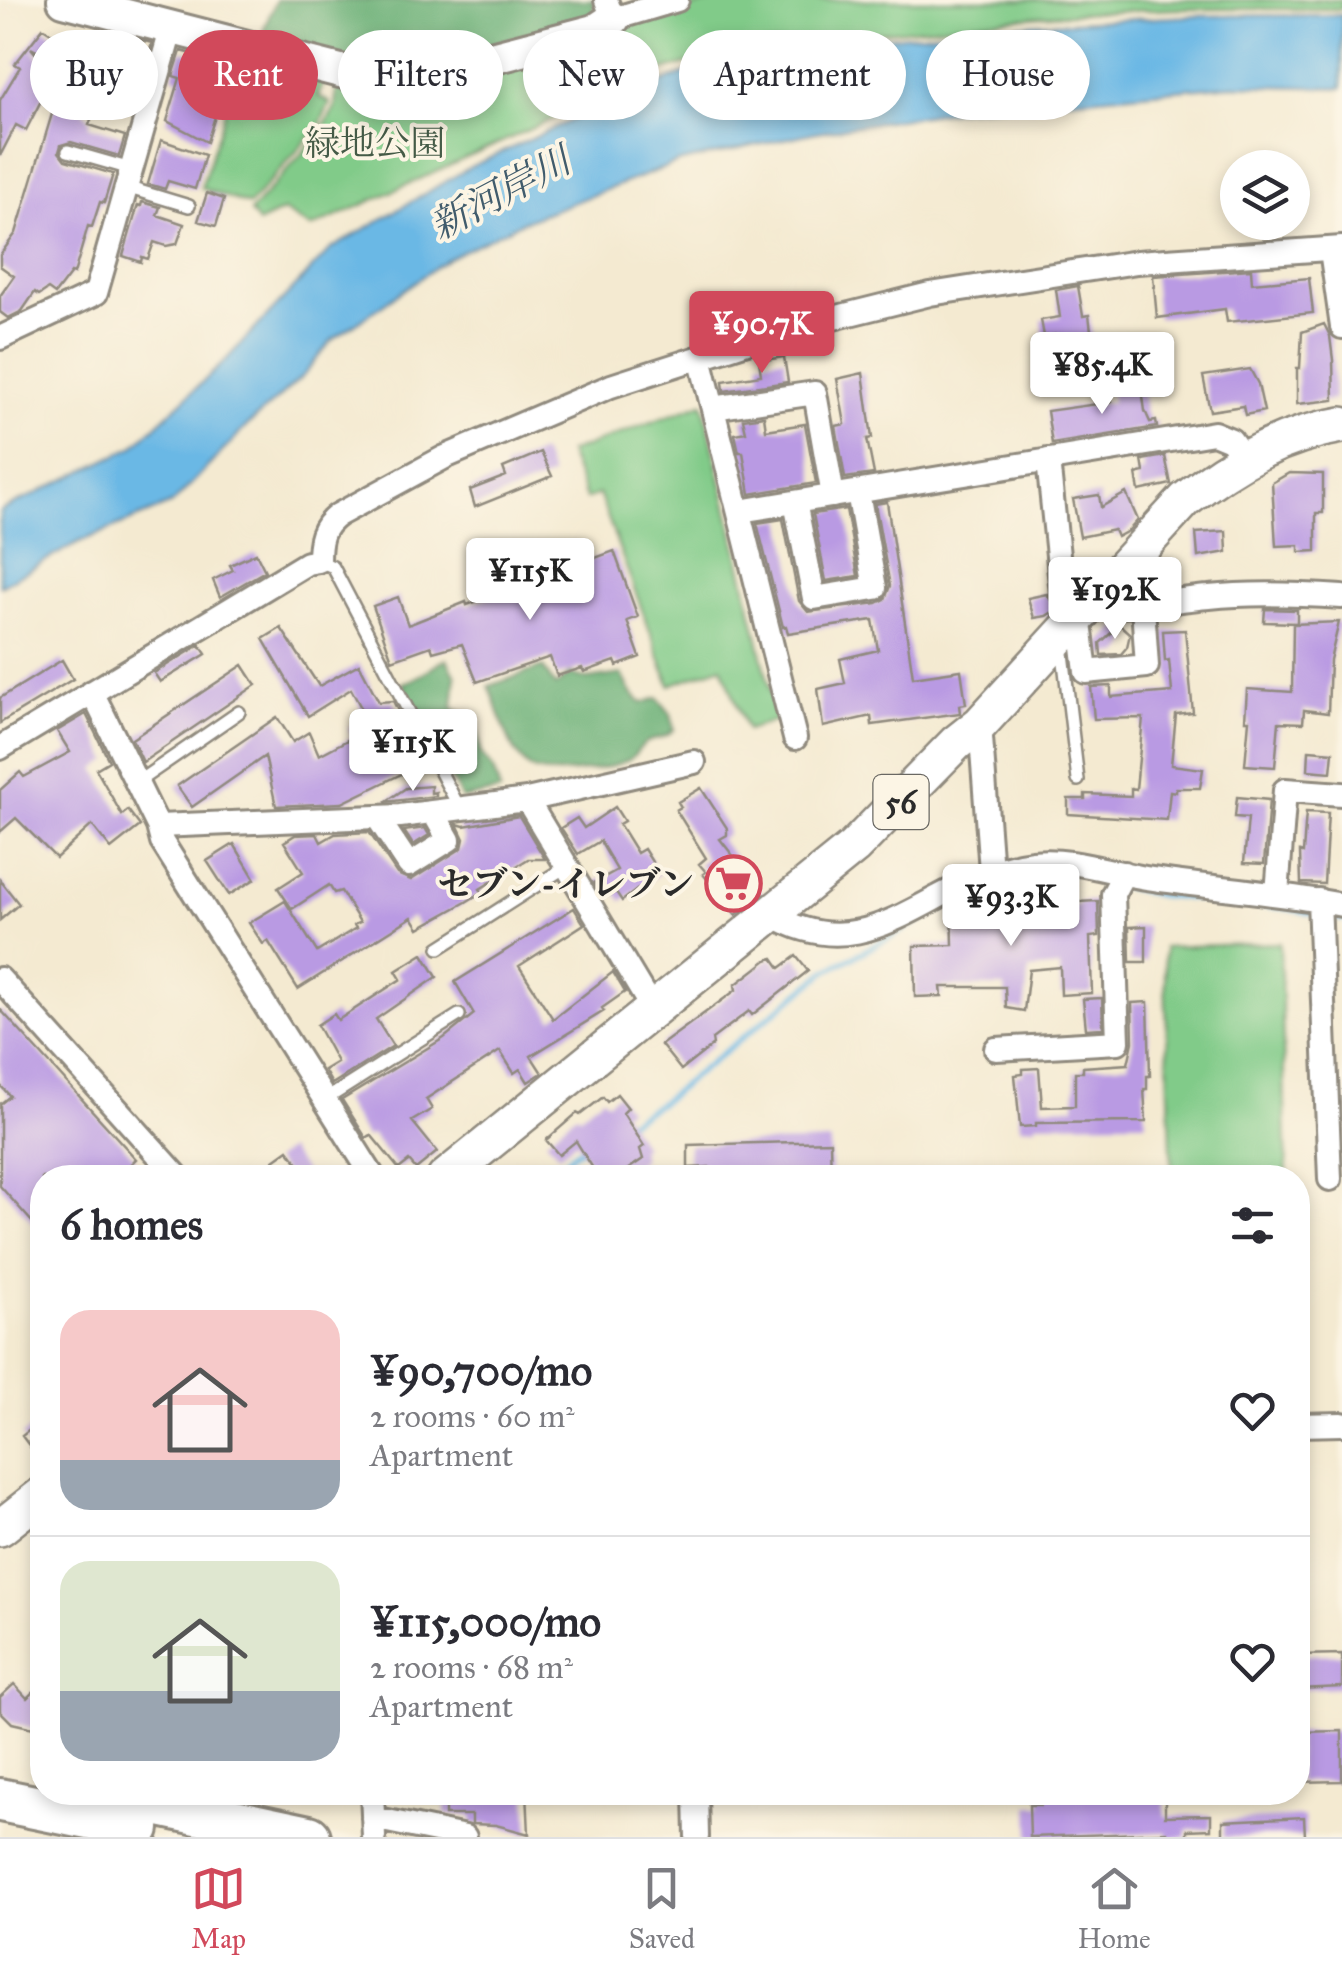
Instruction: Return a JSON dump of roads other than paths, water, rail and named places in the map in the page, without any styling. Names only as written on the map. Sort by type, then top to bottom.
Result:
[{"type":"highway","points":[[0,1770],[30,1777]]},
{"type":"highway","points":[[0,1800],[183,1837]]},
{"type":"highway","points":[[160,1805],[309,1837]]},
{"type":"main road","name":"56","points":[[460,1165],[854,846],[956,743],[980,724],[1186,500],[1244,458],[1302,432],[1342,425]]},
{"type":"main road","points":[[0,1528],[30,1505]]},
{"type":"street","points":[[64,0],[390,84],[595,31],[610,10],[677,0]]},
{"type":"street","points":[[0,338],[96,293],[172,27]]},
{"type":"street","points":[[0,748],[307,563],[319,561],[319,541],[326,523],[444,456],[611,386],[781,331],[930,294],[1137,262],[1337,249],[1342,326]]},
{"type":"street","points":[[700,358],[795,738]]},
{"type":"street","points":[[713,408],[815,393],[832,496]]},
{"type":"street","points":[[740,511],[1214,433],[1232,440],[1244,458]]},
{"type":"street","points":[[1048,460],[1062,594],[1077,617],[1086,672],[1148,666],[1144,606]]},
{"type":"street","points":[[795,502],[814,598],[875,588],[858,492]]},
{"type":"street","points":[[1077,617],[1210,596],[1342,597]]},
{"type":"street","points":[[92,692],[158,826],[162,842],[365,1165]]},
{"type":"street","points":[[980,724],[990,872]]},
{"type":"street","points":[[158,826],[460,809],[526,800],[694,762]]},
{"type":"street","points":[[1277,894],[1285,790],[1342,794]]},
{"type":"street","points":[[526,800],[653,1010]]},
{"type":"street","points":[[376,816],[410,865],[449,840],[432,812]]},
{"type":"street","points":[[772,915],[796,929],[851,935],[884,925],[969,878],[1035,862],[1094,865],[1124,873],[1330,902],[1330,1179]]},
{"type":"street","points":[[996,1049],[1118,1042],[1113,894],[1124,873]]},
{"type":"street","points":[[0,979],[167,1165]]},
{"type":"street","points":[[1310,1425],[1342,1424]]},
{"type":"street","points":[[696,1805],[697,1837]]},
{"type":"street","points":[[374,1827],[465,1837]]},
{"type":"lane","points":[[68,150],[188,206]]},
{"type":"lane","points":[[319,561],[333,567],[460,809]]},
{"type":"lane","points":[[1077,617],[1078,780]]},
{"type":"lane","points":[[136,783],[239,712]]},
{"type":"lane","points":[[439,948],[567,866]]},
{"type":"lane","points":[[323,1101],[459,1015]]},
{"type":"water","points":[[1342,15],[1342,88],[1232,85],[1090,98],[1090,30],[967,30],[1033,24],[1195,16]]},
{"type":"water","points":[[926,34],[926,115],[906,118],[906,36]]},
{"type":"water","name":"新河岸川","points":[[679,76],[679,120],[892,120],[816,132],[677,163],[524,221],[447,259],[331,341],[303,376],[248,425],[172,504],[79,542],[0,586],[0,511],[133,447],[221,365],[331,249],[472,166],[572,120],[659,120],[659,84]]},
{"type":"waterway","points":[[622,1125],[660,1103],[828,970],[976,892],[1035,875],[1071,873]]},
{"type":"waterway","points":[[1092,878],[1159,895],[1287,908],[1342,919]]},
{"type":"waterway","points":[[561,1165],[586,1146]]},
{"type":"place","name":"セブン-イレブン","points":[[733,884]]},
{"type":"park label","name":"緑地公園","points":[[375,143]]}]
